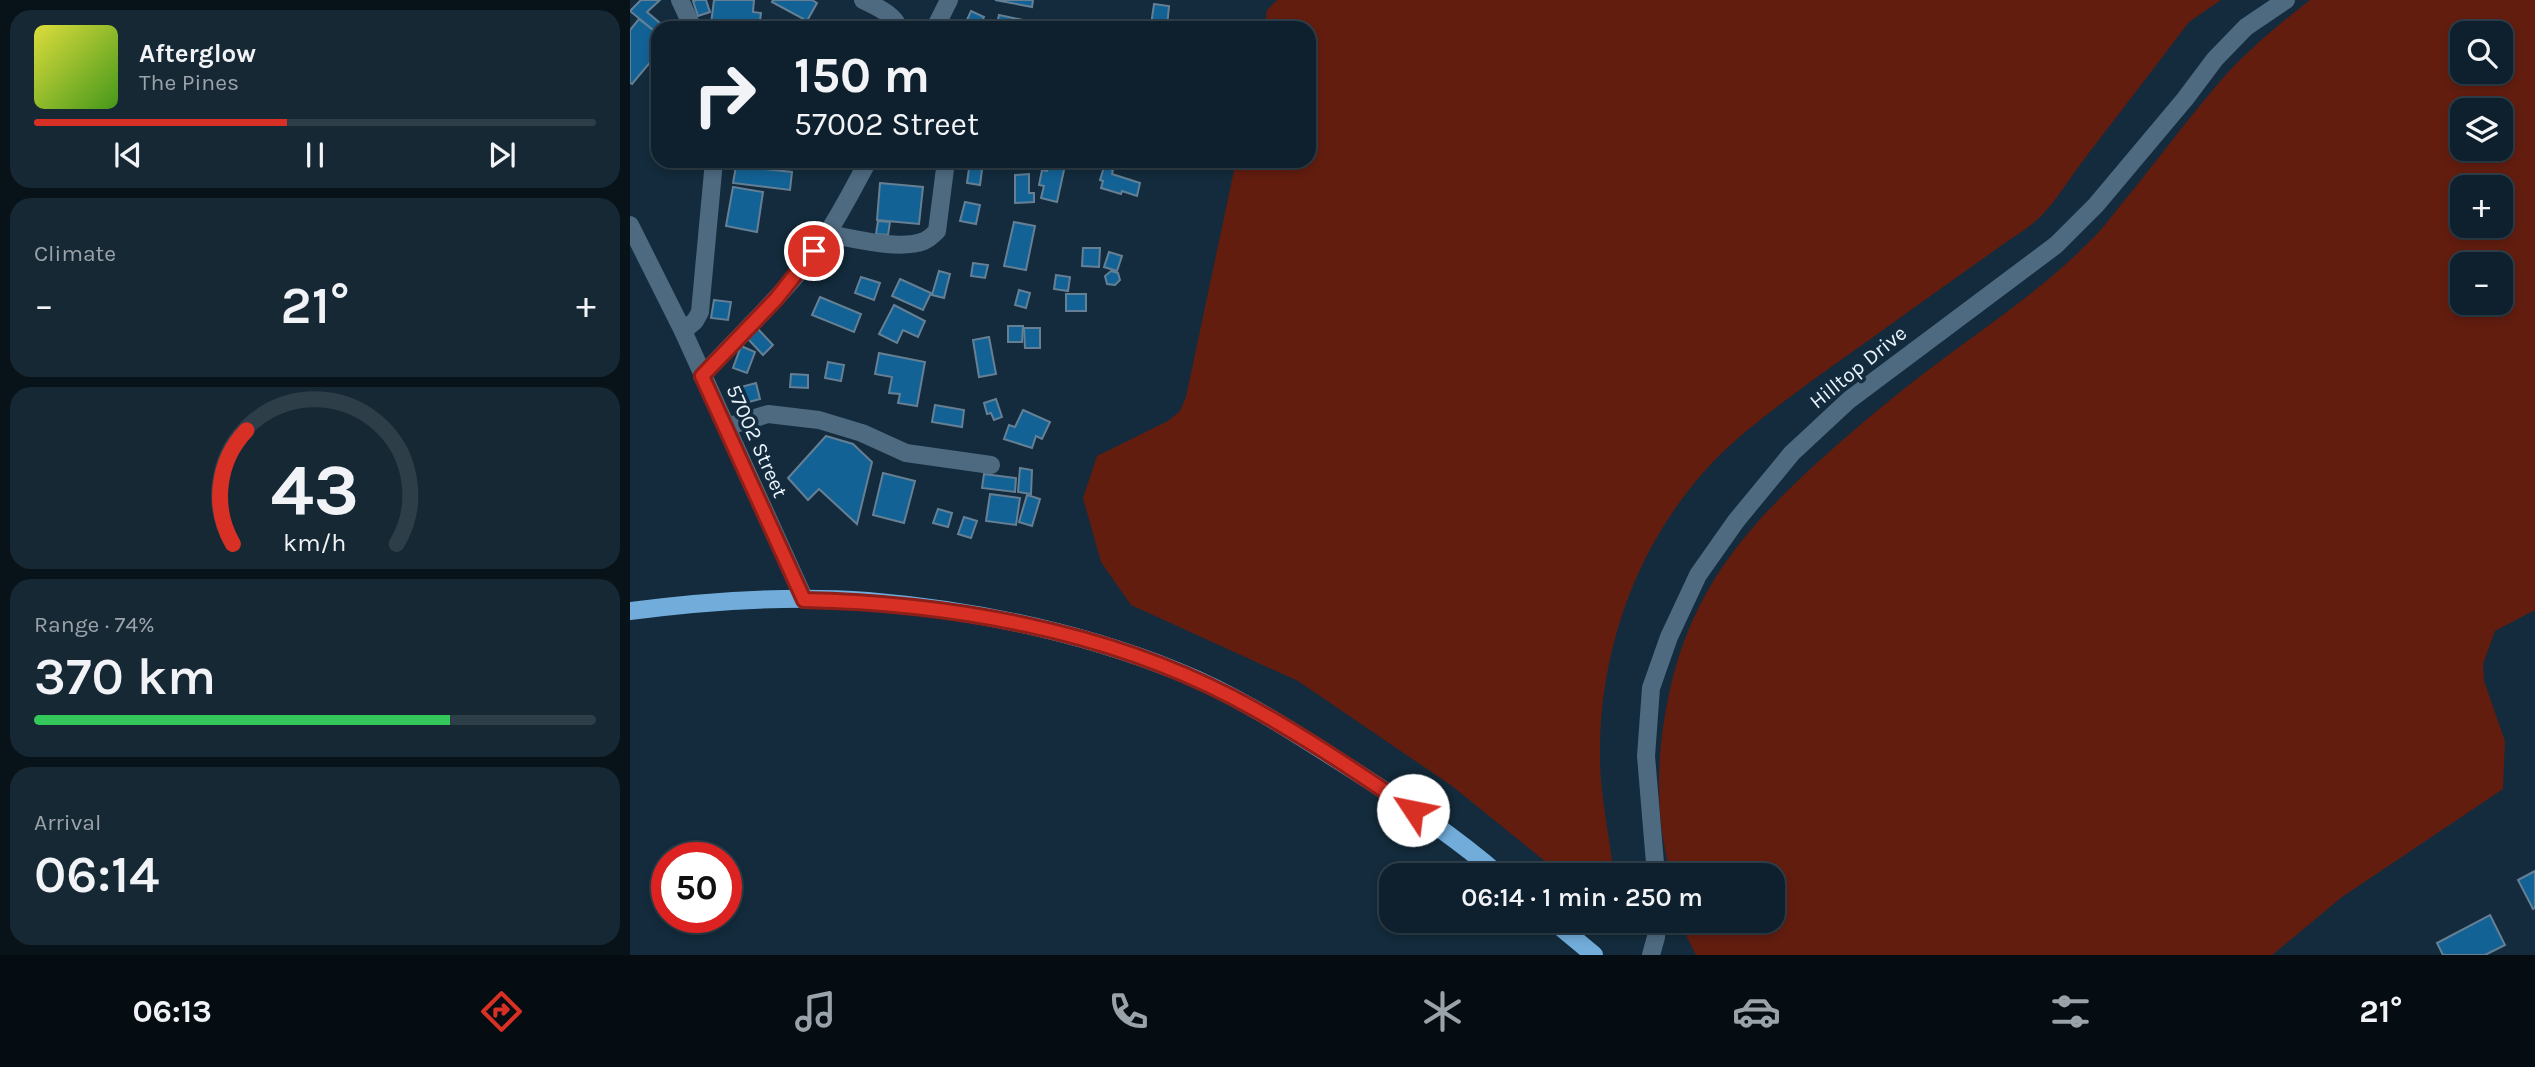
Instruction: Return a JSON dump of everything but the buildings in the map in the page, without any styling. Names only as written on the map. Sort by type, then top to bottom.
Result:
[{"type":"main road","points":[[630,611],[741,600],[867,601],[1010,622],[1121,651],[1179,672],[1282,724],[1469,848],[1486,863]]},
{"type":"main road","points":[[1568,933],[1594,955]]},
{"type":"street","points":[[680,0],[690,21]]},
{"type":"street","points":[[863,0],[896,21]]},
{"type":"street","points":[[938,21],[949,0]]},
{"type":"street","name":"Hilltop Drive","points":[[1655,863],[1646,756],[1651,688],[1669,637],[1698,575],[1736,521],[1793,453],[1849,400],[2056,244],[2096,205],[2215,59],[2246,27],[2286,0]]},
{"type":"street","points":[[683,331],[695,321],[700,312],[713,168]]},
{"type":"street","points":[[702,376],[776,299],[827,234],[864,168]]},
{"type":"street","points":[[827,234],[884,243],[914,244],[926,241],[937,231],[945,168]]},
{"type":"street","name":"57002 Street","points":[[630,225],[683,331],[804,600]]},
{"type":"street","points":[[726,427],[768,414],[819,420],[862,433],[906,453],[991,465]]},
{"type":"street","points":[[1651,955],[1656,933]]},
{"type":"shaded area","points":[[1277,0],[2221,0],[2189,22],[2038,219],[1764,417],[1711,464],[1682,498],[1638,575],[1621,617],[1610,660],[1603,704],[1600,765],[1612,863],[1547,863],[1452,786],[1298,681],[1131,605],[1101,562],[1083,498],[1097,456],[1168,421],[1180,411],[1186,397],[1235,168],[1316,168],[1316,21],[1265,21],[1267,10]]},
{"type":"shaded area","points":[[2310,0],[2535,0],[2535,610],[2495,631],[2483,664],[2484,681],[2505,741],[2503,789],[2342,897],[2272,955],[1696,955],[1686,933],[1785,933],[1785,863],[1668,863],[1662,831],[1659,765],[1668,699],[1677,661],[1690,627],[1722,567],[1766,513],[1834,447],[1930,368],[2021,301],[2074,257],[2102,229],[2227,73],[2261,40]]},
{"type":"route","points":[[814,251],[776,299],[702,376],[804,600],[867,601],[1010,622],[1121,651],[1179,672],[1231,696],[1282,724],[1413,810]]}]
